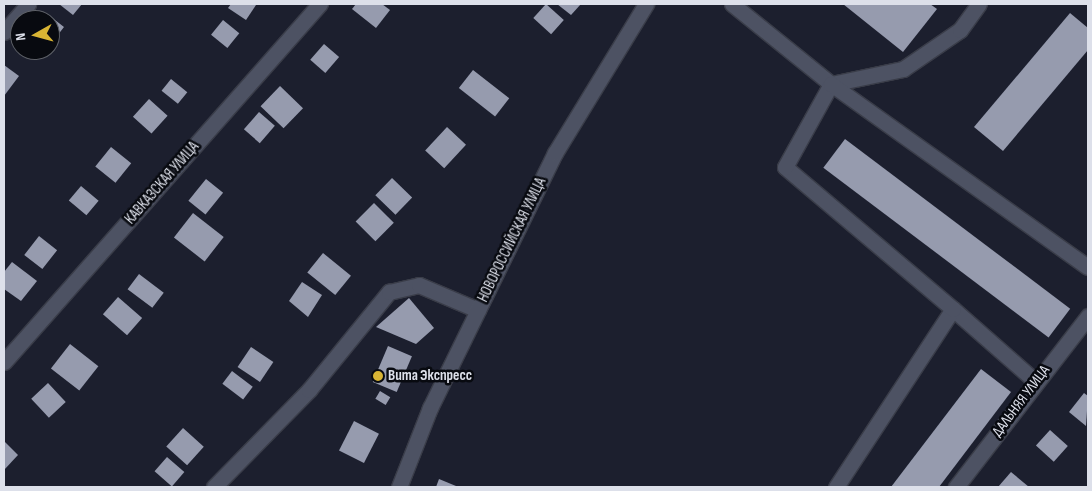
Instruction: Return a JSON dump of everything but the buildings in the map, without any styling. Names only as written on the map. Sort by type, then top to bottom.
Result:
[{"type":"street","points":[[4,32],[28,4]]},
{"type":"street","name":"КАВКАЗСКАЯ УЛИЦА","points":[[5,358],[320,4]]},
{"type":"street","name":"НОВОРОССИЙСКАЯ УЛИЦА","points":[[399,487],[430,408],[554,153],[646,4]]},
{"type":"street","points":[[732,4],[831,84],[1088,267]]},
{"type":"street","points":[[979,4],[960,30],[903,69],[831,84],[785,167],[1035,381]]},
{"type":"street","points":[[214,487],[309,390],[389,292],[420,285],[478,310]]},
{"type":"street","points":[[836,487],[953,309]]},
{"type":"street","name":"ДАЛЬНЯЯ УЛИЦА","points":[[956,487],[1035,381],[1088,316]]},
{"type":"place","name":"Вита Экспресс","points":[[378,376]]}]
